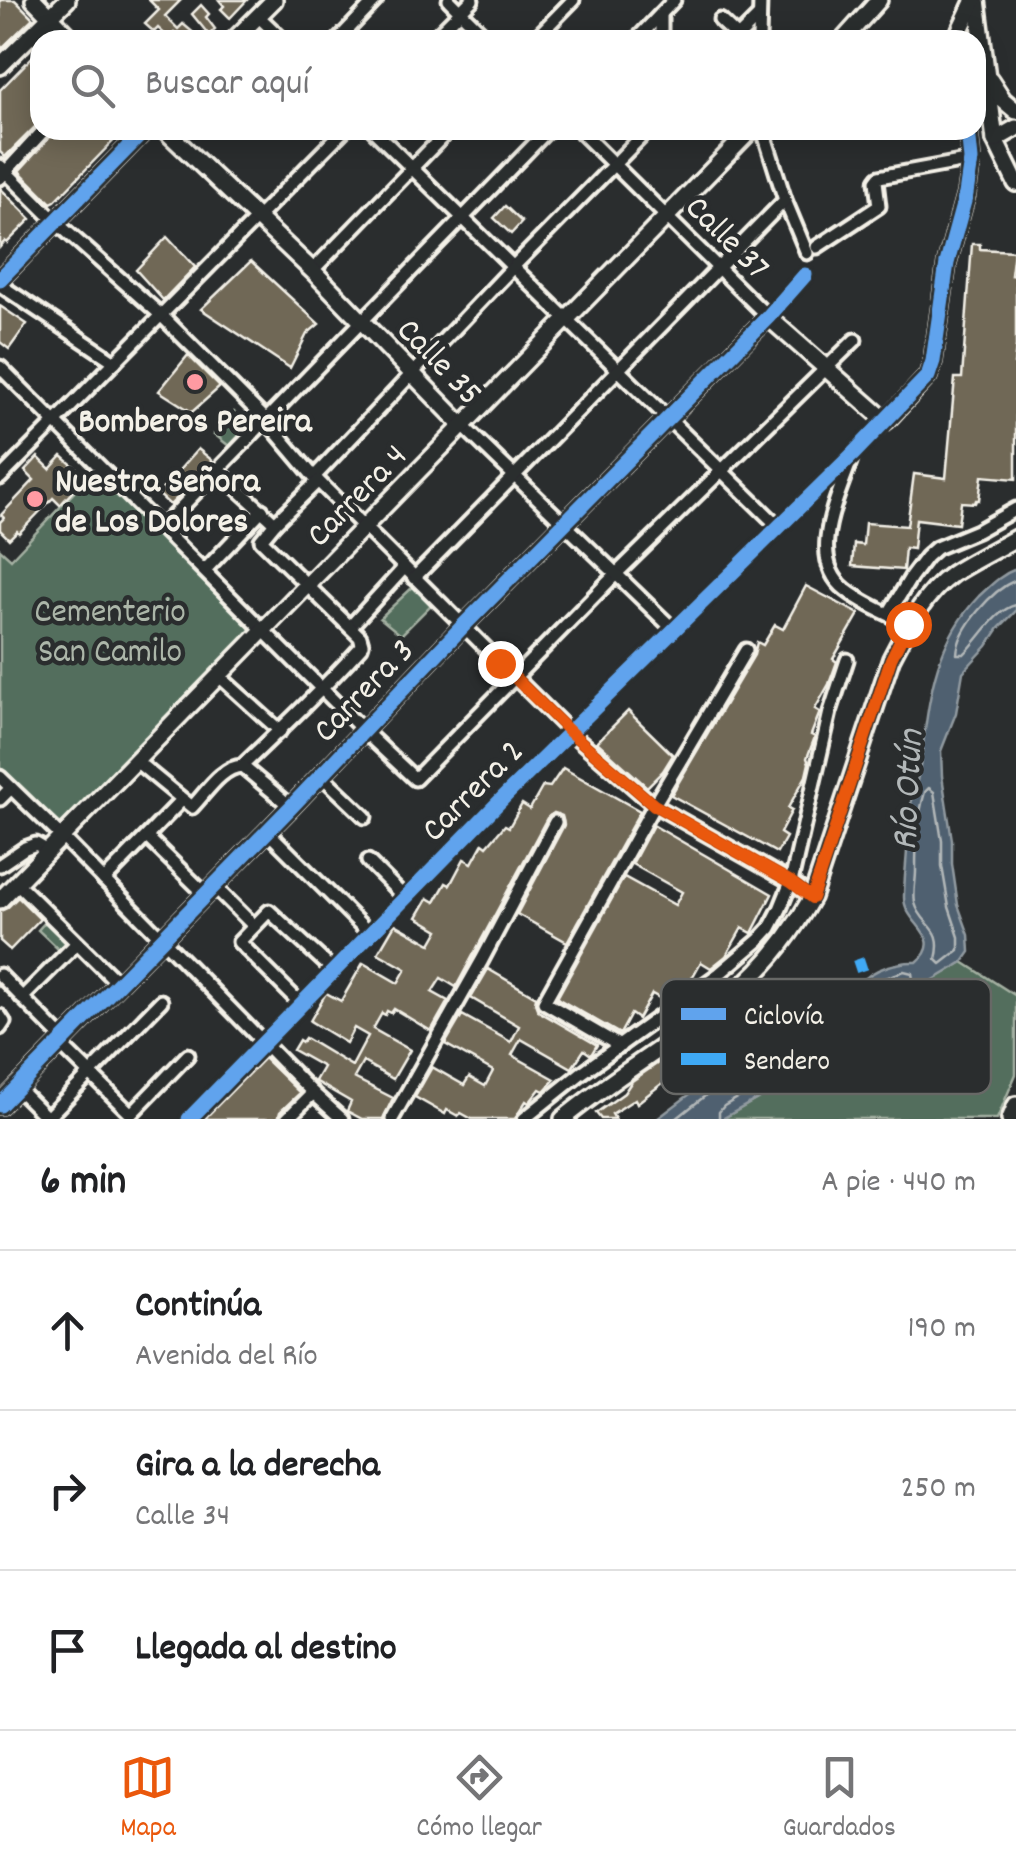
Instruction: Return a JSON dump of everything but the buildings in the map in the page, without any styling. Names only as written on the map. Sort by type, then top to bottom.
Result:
[{"type":"main road","points":[[34,0],[63,30]]},
{"type":"main road","points":[[37,30],[67,0]]},
{"type":"main road","points":[[244,30],[274,0]]},
{"type":"main road","points":[[852,30],[880,0]]},
{"type":"main road","points":[[960,30],[962,0]]},
{"type":"main road","points":[[962,30],[976,0]]},
{"type":"main road","points":[[976,0],[980,30]]},
{"type":"main road","points":[[0,66],[30,37]]},
{"type":"main road","points":[[986,70],[1003,100],[1016,111]]},
{"type":"main road","points":[[986,70],[995,140],[1016,183]]},
{"type":"main road","points":[[995,140],[1016,128]]},
{"type":"main road","points":[[0,282],[136,140]]},
{"type":"main road","name":"Calle 35","points":[[175,140],[312,271],[462,426]]},
{"type":"main road","name":"Carrera 4","points":[[0,900],[741,140]]},
{"type":"main road","points":[[886,420],[928,376],[933,361],[947,263],[966,194],[971,160],[969,140]]},
{"type":"main road","name":"Calle 37","points":[[768,317],[886,420]]},
{"type":"main road","name":"Carrera 3","points":[[0,1105],[768,317]]},
{"type":"main road","points":[[748,979],[786,937],[812,898],[891,659],[908,624],[930,594],[951,575],[1016,538]]},
{"type":"main road","points":[[563,1119],[661,1047]]},
{"type":"main road","points":[[1010,1119],[1016,1105]]},
{"type":"street","points":[[348,30],[376,0]]},
{"type":"street","points":[[448,0],[479,30]]},
{"type":"street","points":[[442,30],[472,0]]},
{"type":"street","points":[[544,30],[574,0]]},
{"type":"street","points":[[759,30],[760,0]]},
{"type":"street","points":[[644,30],[664,6]]},
{"type":"street","points":[[258,16],[273,30]]},
{"type":"street","points":[[745,30],[759,16]]},
{"type":"street","points":[[720,20],[729,30]]},
{"type":"street","points":[[34,140],[2,172],[162,316],[265,419],[316,480],[514,678],[654,805],[791,882],[812,898]]},
{"type":"street","points":[[0,478],[334,140]]},
{"type":"street","points":[[383,140],[778,526]]},
{"type":"street","points":[[312,271],[440,140]]},
{"type":"street","points":[[162,527],[538,140]]},
{"type":"street","name":"Calle 37","points":[[590,140],[768,317]]},
{"type":"street","name":"Carrera 4","points":[[306,586],[261,538],[412,374],[639,140]]},
{"type":"street","points":[[766,140],[786,200],[812,250],[879,206],[879,177],[971,160]]},
{"type":"street","points":[[414,578],[786,200]]},
{"type":"street","points":[[768,317],[805,274]]},
{"type":"street","points":[[0,282],[114,362]]},
{"type":"street","points":[[0,368],[415,779],[720,470],[855,340]]},
{"type":"street","name":"Carrera 2","points":[[188,1119],[570,732],[886,420]]},
{"type":"street","name":"Calle 35","points":[[462,426],[674,630]]},
{"type":"street","points":[[852,455],[833,512],[825,552],[828,568],[848,592],[908,624]]},
{"type":"street","points":[[217,470],[275,523]]},
{"type":"street","points":[[205,570],[262,510]]},
{"type":"street","points":[[889,614],[911,577],[936,548],[1016,510]]},
{"type":"street","points":[[350,627],[404,568]]},
{"type":"street","points":[[242,766],[323,689],[362,641],[306,586]]},
{"type":"street","points":[[620,1046],[544,1002],[746,650]]},
{"type":"street","points":[[712,979],[770,928],[780,910],[791,882],[830,712],[847,660]]},
{"type":"street","points":[[219,676],[280,731]]},
{"type":"street","points":[[136,762],[187,803]]},
{"type":"street","points":[[104,880],[147,837],[234,766],[242,766],[291,807]]},
{"type":"street","points":[[321,776],[365,817]]},
{"type":"street","points":[[0,777],[342,1119]]},
{"type":"street","points":[[0,799],[11,788]]},
{"type":"street","points":[[392,1119],[555,822]]},
{"type":"street","points":[[267,831],[370,934]]},
{"type":"street","points":[[147,837],[254,926]]},
{"type":"street","points":[[0,864],[36,844],[48,851]]},
{"type":"street","points":[[368,862],[405,898]]},
{"type":"street","points":[[17,882],[118,984]]},
{"type":"street","points":[[301,1004],[239,942],[269,911],[334,971]]},
{"type":"street","points":[[22,998],[77,943]]},
{"type":"street","points":[[3,985],[22,998],[131,1114],[188,1055]]},
{"type":"street","points":[[17,1088],[46,1118],[161,1002]]},
{"type":"street","points":[[0,1016],[4,1022],[0,1028]]},
{"type":"street","points":[[524,1119],[661,1016]]},
{"type":"street","points":[[287,1119],[313,1093]]},
{"type":"green space","points":[[234,412],[249,425],[229,446],[214,434]]},
{"type":"green space","name":"Cementerio San Camilo","points":[[99,466],[264,630],[62,837],[0,777],[0,549],[11,559]]},
{"type":"green space","points":[[415,585],[433,603],[401,635],[380,618]]},
{"type":"green space","points":[[47,920],[70,941],[60,951],[38,930]]},
{"type":"green space","points":[[963,962],[990,979],[935,979]]},
{"type":"green space","points":[[991,980],[1016,996],[1016,1074],[997,1119],[722,1119],[766,1094],[991,1094]]},
{"type":"water","name":"Río Otún","points":[[1016,569],[1016,611],[963,672],[956,713],[941,751],[952,864],[970,952],[963,962],[935,979],[865,979],[895,964],[917,962],[928,945],[906,907],[904,891],[907,824],[935,676],[963,615],[1005,574]]},
{"type":"water","name":"Río Otún","points":[[690,1094],[766,1094],[722,1119],[657,1119]]},
{"type":"marked path","points":[[858,959],[862,971]]},
{"type":"cycle path","points":[[0,279],[135,140]]},
{"type":"cycle path","points":[[189,1119],[507,794],[928,376],[947,263],[966,194],[971,160],[969,140]]},
{"type":"cycle path","points":[[0,1105],[805,275]]},
{"type":"place","name":"Bomberos Pereira","points":[[195,382]]},
{"type":"place","name":"Nuestra Señora de Los Dolores","points":[[35,499]]},
{"type":"route","points":[[500,663],[570,732],[654,805],[791,882],[812,898],[891,659],[908,624]]}]
